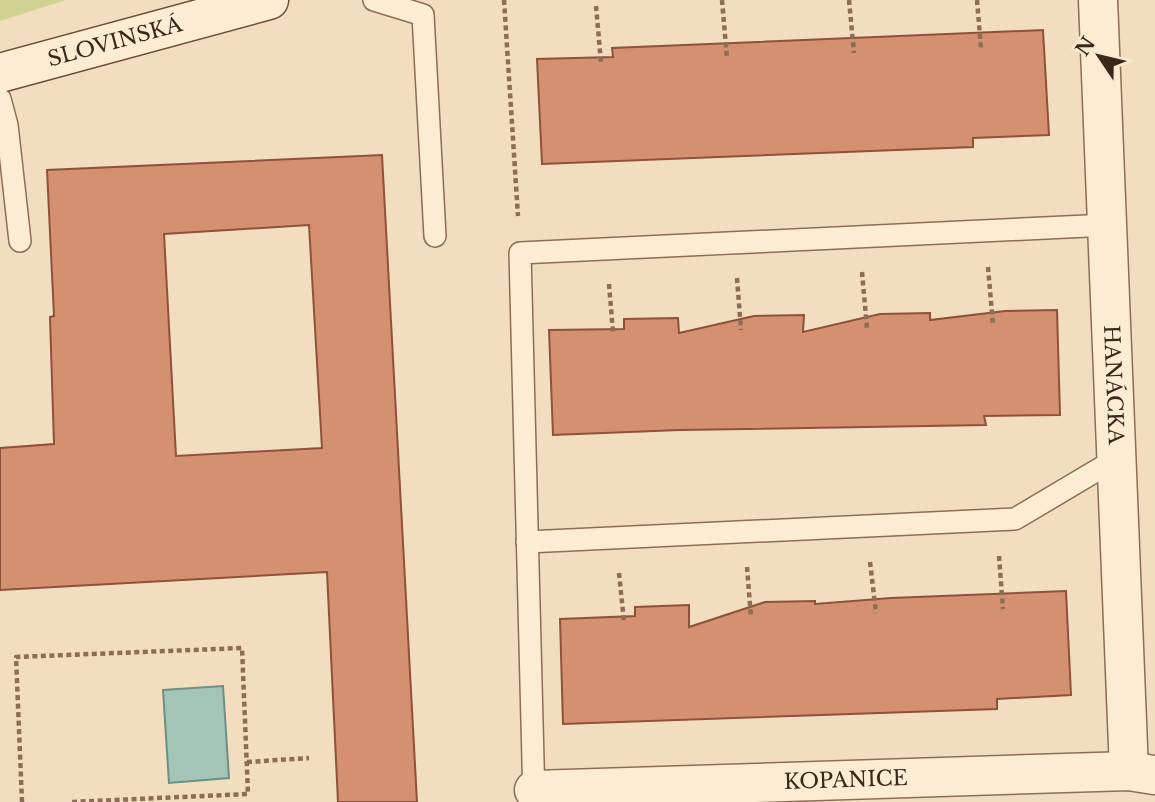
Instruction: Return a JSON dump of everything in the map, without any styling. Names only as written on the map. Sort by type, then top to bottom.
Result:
[{"type":"street","name":"SLOVINSKÁ","points":[[0,73],[269,0]]},
{"type":"street","name":"HANÁCKA","points":[[1098,0],[1116,459],[1142,773]]},
{"type":"street","name":"KOPANICE","points":[[534,796],[1142,773]]},
{"type":"lane","points":[[374,0],[423,15],[435,236]]},
{"type":"lane","points":[[0,99],[6,125],[20,241]]},
{"type":"lane","points":[[534,796],[520,253],[1108,225]]},
{"type":"lane","points":[[527,542],[1015,519],[1116,459]]},
{"type":"path","points":[[504,0],[520,253]]},
{"type":"path","points":[[722,0],[727,58]]},
{"type":"path","points":[[849,0],[854,53]]},
{"type":"path","points":[[977,0],[981,48]]},
{"type":"path","points":[[596,6],[601,63]]},
{"type":"path","points":[[985,231],[993,325]]},
{"type":"path","points":[[859,237],[867,328]]},
{"type":"path","points":[[734,243],[741,330]]},
{"type":"path","points":[[606,248],[613,332]]},
{"type":"path","points":[[997,520],[1003,608]]},
{"type":"path","points":[[866,526],[876,613]]},
{"type":"path","points":[[744,532],[751,617]]},
{"type":"path","points":[[615,537],[624,622]]},
{"type":"path","points":[[22,802],[16,657],[243,648],[248,794],[70,802]]},
{"type":"path","points":[[247,762],[309,758]]},
{"type":"green space","points":[[0,0],[66,0],[0,21]]},
{"type":"shaded area","points":[[223,686],[229,778],[169,783],[163,690]]},
{"type":"building","points":[[1043,30],[1049,135],[973,138],[973,147],[542,164],[537,59],[613,57],[612,48]]},
{"type":"building","points":[[382,155],[417,802],[338,802],[327,572],[0,590],[0,448],[54,444],[50,317],[54,316],[47,170]],"holes":[[[309,225],[322,448],[176,456],[164,234]]]},
{"type":"building","points":[[1057,310],[1060,415],[984,416],[986,425],[553,435],[549,330],[624,329],[624,319],[678,318],[679,333],[754,316],[804,315],[803,332],[880,314],[930,313],[930,320],[1005,311]]},
{"type":"building","points":[[1066,591],[1071,695],[997,699],[997,709],[563,724],[560,619],[635,616],[635,607],[689,605],[689,627],[765,602],[815,601],[815,604]]}]
